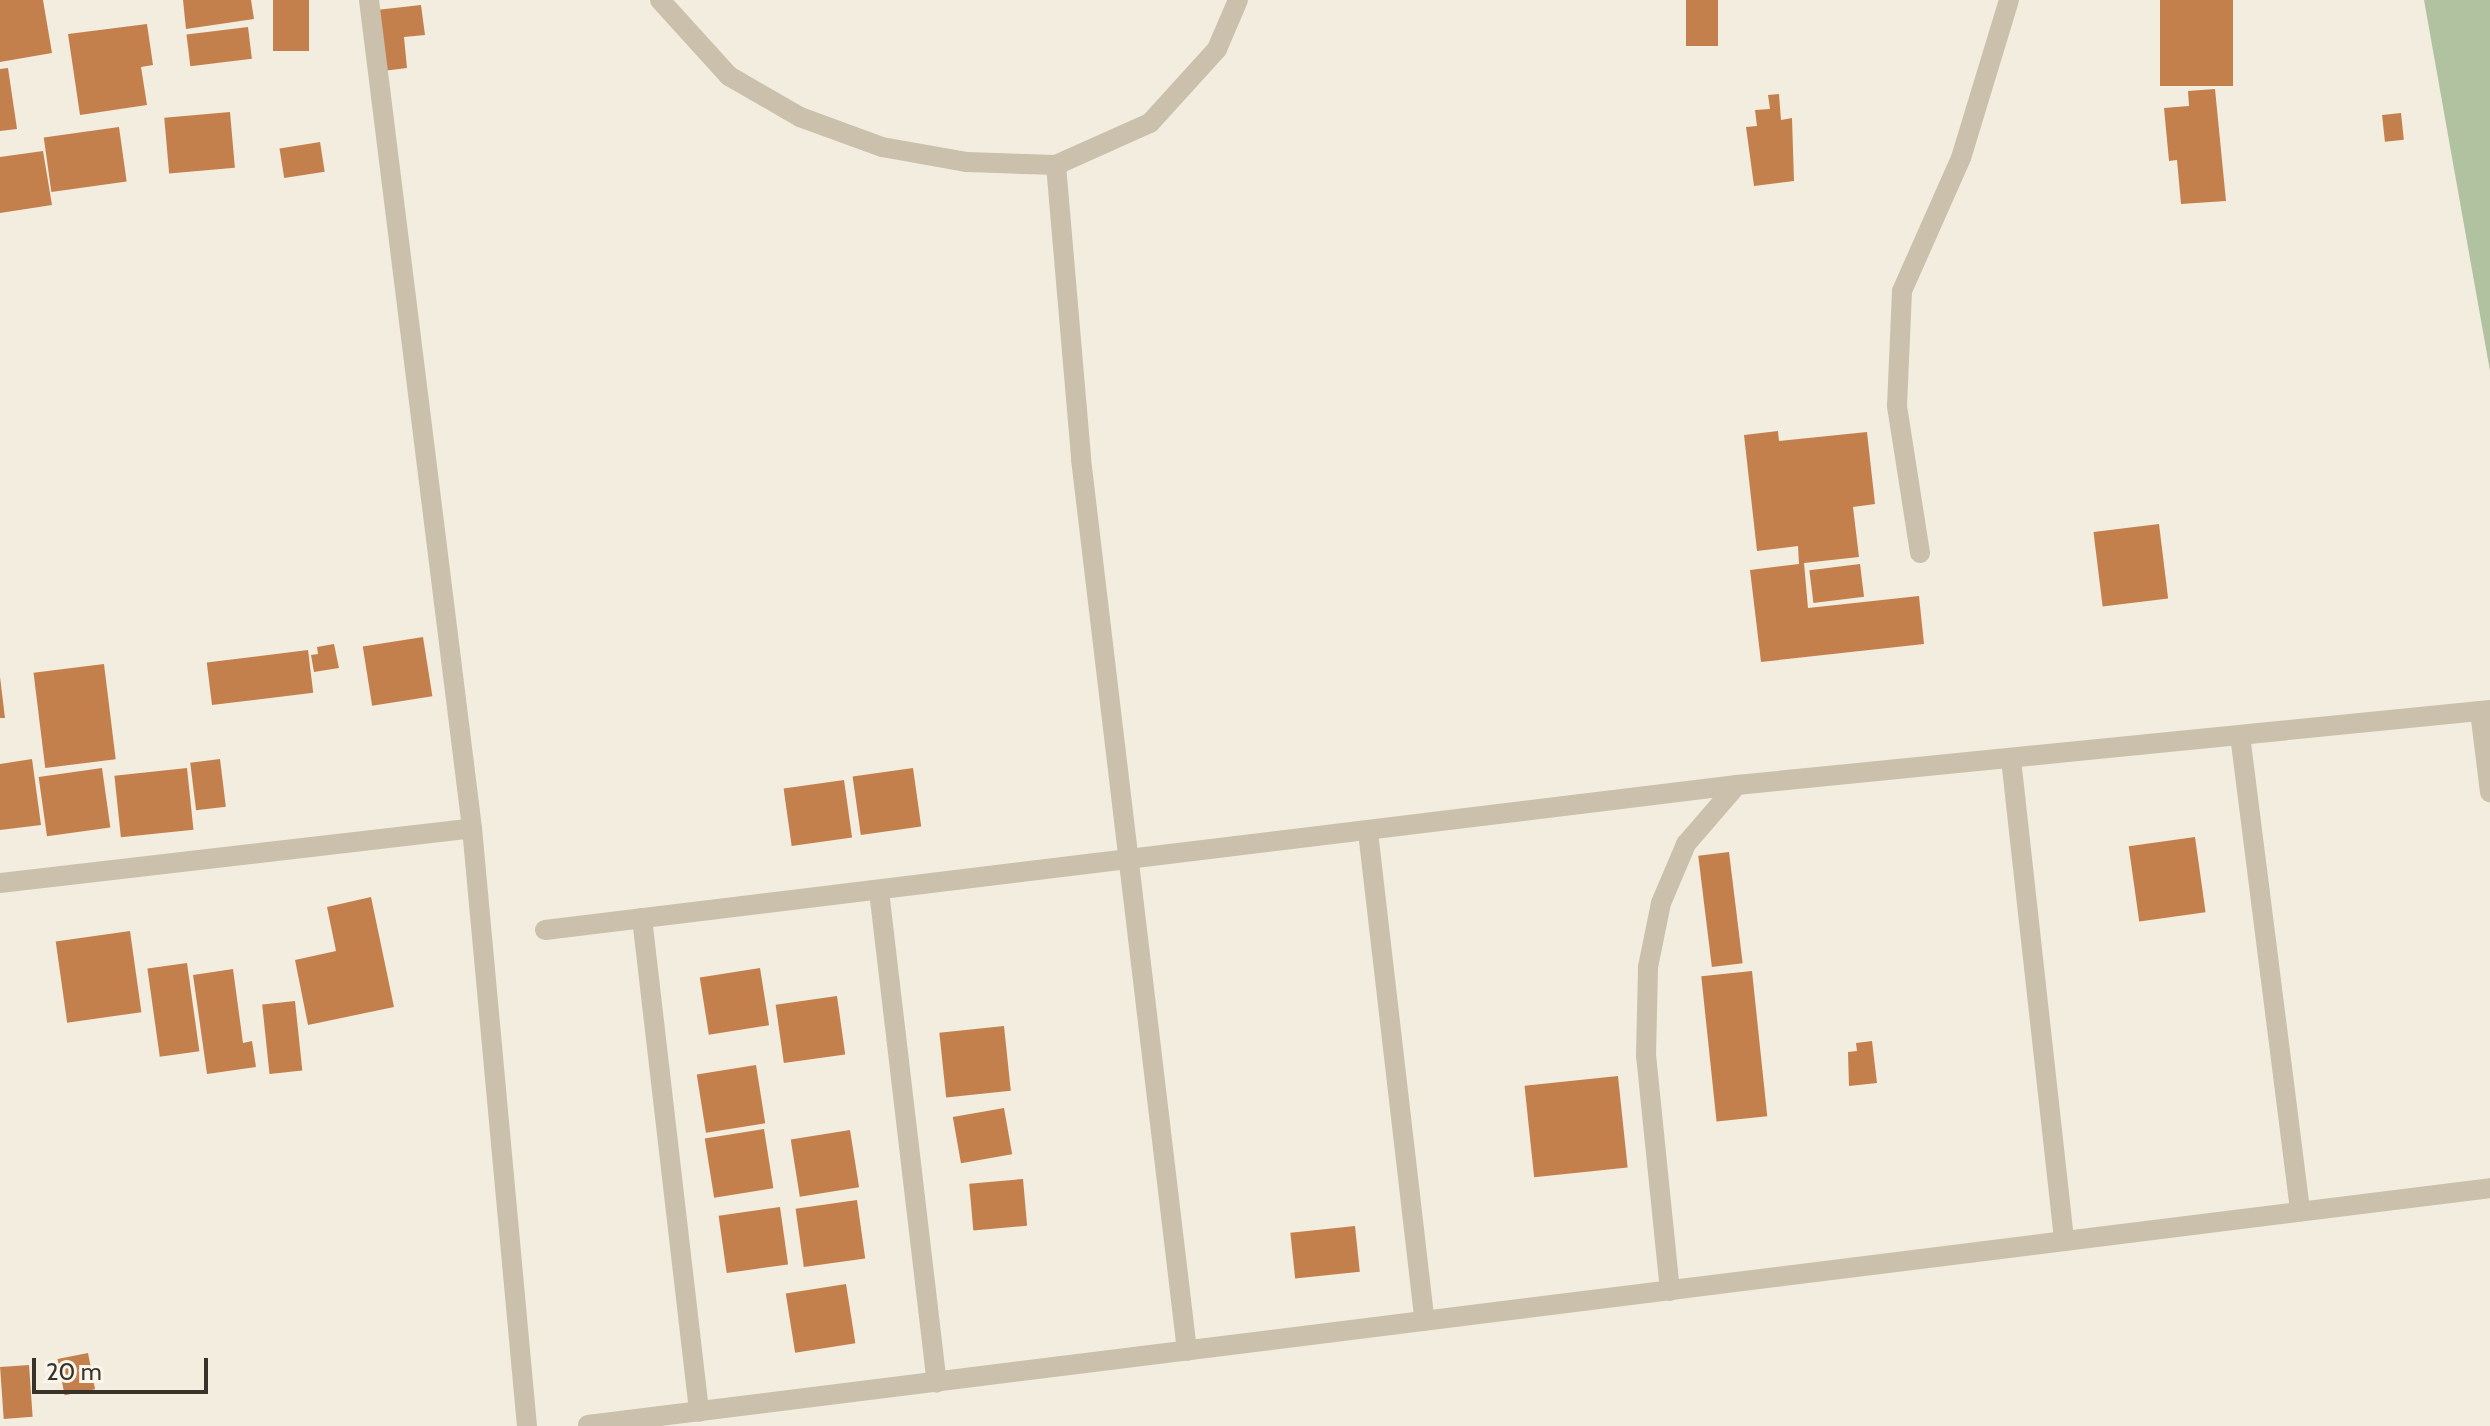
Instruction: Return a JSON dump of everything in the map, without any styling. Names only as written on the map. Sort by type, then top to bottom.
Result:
[{"type":"street","points":[[369,0],[472,828],[527,1426]]},
{"type":"street","points":[[660,0],[729,76],[800,117],[882,147],[966,162],[1056,165],[1150,123],[1217,49],[1238,0]]},
{"type":"street","points":[[1920,553],[1897,406],[1902,291],[1961,158],[2009,0]]},
{"type":"street","points":[[1056,165],[1081,459],[1187,1351]]},
{"type":"street","points":[[545,930],[1737,785],[2485,710],[2490,792]]},
{"type":"street","points":[[2240,735],[2300,1211]]},
{"type":"street","points":[[2011,759],[2064,1241]]},
{"type":"street","points":[[1670,1291],[1647,1071],[1648,967],[1661,903],[1686,844],[1737,785]]},
{"type":"street","points":[[0,883],[472,828]]},
{"type":"street","points":[[1368,832],[1425,1321]]},
{"type":"street","points":[[879,891],[937,1383]]},
{"type":"street","points":[[642,918],[699,1412]]},
{"type":"street","points":[[588,1425],[2490,1188]]},
{"type":"green space","points":[[2424,0],[2490,0],[2490,371]]},
{"type":"building","points":[[0,0],[43,0],[52,53],[0,62]]},
{"type":"building","points":[[183,0],[251,0],[254,19],[186,29]]},
{"type":"building","points":[[273,0],[309,0],[309,51],[273,51]]},
{"type":"building","points":[[1686,0],[1718,0],[1718,46],[1686,46]]},
{"type":"building","points":[[2160,0],[2233,0],[2233,86],[2160,86]]},
{"type":"building","points":[[421,5],[425,35],[404,37],[407,68],[383,71],[376,10]]},
{"type":"building","points":[[147,24],[153,65],[141,67],[147,105],[80,115],[68,34]]},
{"type":"building","points":[[248,27],[252,59],[190,66],[186,35]]},
{"type":"building","points":[[8,68],[17,129],[0,131],[0,69]]},
{"type":"building","points":[[2215,89],[2226,201],[2181,204],[2177,160],[2169,161],[2164,108],[2189,106],[2188,91]]},
{"type":"building","points":[[1779,94],[1781,120],[1792,118],[1794,181],[1754,186],[1746,127],[1757,126],[1755,110],[1770,109],[1768,95]]},
{"type":"building","points":[[230,112],[235,168],[169,174],[164,118]]},
{"type":"building","points":[[2401,113],[2404,140],[2385,142],[2382,115]]},
{"type":"building","points":[[119,127],[127,181],[51,192],[44,138]]},
{"type":"building","points":[[320,142],[325,172],[284,178],[280,148]]},
{"type":"building","points":[[43,151],[52,205],[0,213],[0,157]]},
{"type":"building","points":[[1778,431],[1779,441],[1867,432],[1875,504],[1853,507],[1859,557],[1804,563],[1808,608],[1919,596],[1924,644],[1761,662],[1750,570],[1799,564],[1798,546],[1757,551],[1744,435]]},
{"type":"building","points":[[2159,524],[2168,598],[2103,606],[2093,532]]},
{"type":"building","points":[[1860,564],[1864,597],[1813,603],[1809,570]]},
{"type":"building","points":[[423,637],[432,696],[372,706],[363,647]]},
{"type":"building","points":[[334,644],[339,668],[314,672],[311,655],[318,654],[317,647]]},
{"type":"building","points":[[308,650],[313,693],[212,705],[207,662]]},
{"type":"building","points":[[104,664],[116,759],[45,768],[34,673]]},
{"type":"building","points":[[0,677],[5,718],[0,718]]},
{"type":"building","points":[[32,759],[41,825],[0,830],[0,764]]},
{"type":"building","points":[[220,759],[226,807],[196,810],[190,763]]},
{"type":"building","points":[[102,768],[110,827],[47,836],[39,777]]},
{"type":"building","points":[[187,768],[193,830],[121,837],[114,776]]},
{"type":"building","points":[[913,768],[921,826],[861,835],[853,776]]},
{"type":"building","points":[[844,780],[852,837],[792,846],[784,788]]},
{"type":"building","points":[[2195,837],[2206,912],[2139,922],[2129,846]]},
{"type":"building","points":[[1729,852],[1743,963],[1712,967],[1698,856]]},
{"type":"building","points":[[371,897],[394,1007],[308,1025],[295,960],[336,951],[327,907]]},
{"type":"building","points":[[130,931],[141,1012],[67,1023],[56,941]]},
{"type":"building","points":[[187,963],[199,1051],[160,1057],[147,969]]},
{"type":"building","points":[[760,968],[769,1025],[709,1035],[700,978]]},
{"type":"building","points":[[233,969],[243,1043],[252,1041],[256,1067],[207,1074],[193,975]]},
{"type":"building","points":[[1752,971],[1767,1116],[1717,1122],[1701,976]]},
{"type":"building","points":[[837,996],[845,1054],[784,1063],[776,1005]]},
{"type":"building","points":[[295,1001],[302,1071],[269,1074],[262,1004]]},
{"type":"building","points":[[1004,1026],[1011,1091],[946,1097],[939,1033]]},
{"type":"building","points":[[1872,1041],[1877,1083],[1849,1086],[1848,1052],[1857,1051],[1856,1043]]},
{"type":"building","points":[[756,1065],[765,1123],[706,1133],[697,1074]]},
{"type":"building","points":[[1618,1076],[1628,1167],[1534,1177],[1525,1086]]},
{"type":"building","points":[[1004,1108],[1012,1154],[961,1163],[953,1117]]},
{"type":"building","points":[[764,1129],[773,1188],[714,1198],[705,1138]]},
{"type":"building","points":[[850,1130],[859,1187],[800,1197],[791,1139]]},
{"type":"building","points":[[1023,1179],[1027,1226],[973,1231],[969,1184]]},
{"type":"building","points":[[857,1200],[865,1258],[804,1267],[796,1209]]},
{"type":"building","points":[[780,1207],[788,1264],[727,1273],[719,1216]]},
{"type":"building","points":[[1355,1226],[1360,1272],[1295,1279],[1290,1233]]},
{"type":"building","points":[[846,1284],[855,1343],[795,1353],[786,1294]]},
{"type":"building","points":[[88,1353],[95,1389],[65,1395],[58,1359]]},
{"type":"building","points":[[29,1365],[33,1417],[4,1419],[0,1367]]}]
